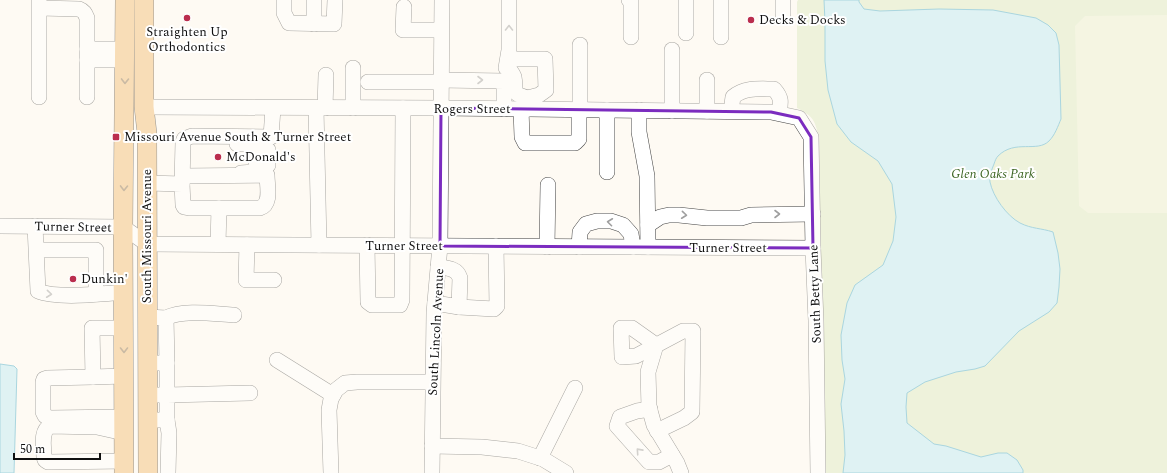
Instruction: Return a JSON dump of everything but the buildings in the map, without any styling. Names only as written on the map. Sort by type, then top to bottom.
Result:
[{"type":"main road","points":[[114,0],[118,10],[126,50]]},
{"type":"main road","name":"South Missouri Avenue","points":[[124,467],[123,227],[126,50],[125,0]]},
{"type":"main road","name":"South Missouri Avenue","points":[[144,0],[144,107],[147,133],[148,473]]},
{"type":"main road","points":[[144,26],[154,0]]},
{"type":"street","points":[[284,0],[284,13],[289,23],[314,24],[334,24],[335,0]]},
{"type":"street","points":[[314,0],[314,24]]},
{"type":"street","name":"South Lincoln Avenue","points":[[432,473],[434,303],[440,246],[442,0]]},
{"type":"street","points":[[504,109],[509,0]]},
{"type":"street","points":[[629,0],[631,0],[631,37]]},
{"type":"street","points":[[686,0],[686,33]]},
{"type":"street","points":[[721,0],[721,37]]},
{"type":"street","points":[[39,97],[40,4],[79,9],[83,11],[86,18],[87,97]]},
{"type":"street","points":[[404,7],[404,30],[442,30]]},
{"type":"street","points":[[368,82],[442,81],[545,59],[546,90],[526,105],[522,137],[525,143],[575,143],[579,139],[580,45]]},
{"type":"street","points":[[87,55],[126,50]]},
{"type":"street","points":[[672,50],[672,111]]},
{"type":"street","points":[[353,68],[353,108]]},
{"type":"street","points":[[506,68],[513,75],[514,91],[526,105]]},
{"type":"street","points":[[320,245],[321,108],[326,75]]},
{"type":"street","points":[[706,80],[707,111]]},
{"type":"street","points":[[731,111],[733,97],[737,93],[753,88],[774,89],[780,96],[781,103],[779,113]]},
{"type":"street","name":"Rogers Street","points":[[144,107],[504,109],[526,105],[579,110],[771,112],[799,118]]},
{"type":"street","points":[[147,183],[260,173],[273,169],[277,157],[272,138],[273,108]]},
{"type":"street","points":[[367,246],[368,302],[372,305],[400,305],[402,300],[403,108]]},
{"type":"street","points":[[607,110],[607,172]]},
{"type":"street","points":[[639,110],[639,132],[647,176],[648,247]]},
{"type":"street","name":"South Betty Lane","points":[[799,118],[811,137],[818,473]]},
{"type":"street","points":[[260,173],[268,199],[263,207],[189,208],[184,207],[183,205],[182,180],[184,139],[192,136],[272,138]]},
{"type":"street","points":[[192,136],[201,143],[254,144],[268,150],[268,165],[260,173]]},
{"type":"street","points":[[547,247],[548,185]]},
{"type":"street","points":[[218,208],[218,244]]},
{"type":"street","points":[[648,225],[660,217],[669,215],[707,218],[741,218],[751,215],[813,214]]},
{"type":"street","points":[[579,247],[580,232],[586,224],[597,221],[611,221],[623,225],[631,234],[632,247]]},
{"type":"street","name":"Turner Street","points":[[0,226],[123,227],[147,244],[813,248]]},
{"type":"street","points":[[35,226],[38,291],[46,295],[86,295],[124,292]]},
{"type":"street","points":[[246,244],[246,280],[274,280]]},
{"type":"street","points":[[434,303],[494,310],[497,306],[496,246]]},
{"type":"street","points":[[37,250],[96,250],[96,294]]},
{"type":"street","points":[[438,267],[449,268],[459,274],[460,307]]},
{"type":"street","points":[[147,317],[166,318],[173,314],[187,313],[234,315]]},
{"type":"street","points":[[166,318],[167,420],[169,433],[168,473]]},
{"type":"street","points":[[93,377],[92,328],[124,328]]},
{"type":"street","points":[[657,431],[684,418],[692,412],[693,331],[683,331],[656,345],[648,372],[650,409],[654,425],[657,431],[672,454],[681,473]]},
{"type":"street","points":[[277,360],[333,395]]},
{"type":"street","points":[[148,363],[167,363]]},
{"type":"street","points":[[124,376],[47,378],[44,379],[43,382],[43,412],[45,416],[50,418],[124,425]]},
{"type":"street","points":[[330,473],[329,410],[331,399],[336,390],[346,383],[357,382],[432,382]]},
{"type":"street","points":[[540,458],[575,388]]},
{"type":"street","points":[[148,395],[250,393]]},
{"type":"street","points":[[650,409],[637,411],[620,417],[617,426],[649,462],[659,462],[672,454]]},
{"type":"street","points":[[148,420],[167,420]]},
{"type":"street","points":[[124,425],[97,427],[50,426],[46,428],[44,432],[44,457],[48,462],[124,467]]},
{"type":"street","points":[[432,446],[482,447],[518,450],[540,458],[566,473]]},
{"type":"highlighted area","points":[[441,108],[771,112],[799,118],[811,137],[813,248],[440,246]]},
{"type":"green space","name":"Glen Oaks Park","points":[[798,0],[1167,0],[1167,473],[824,473],[819,139],[813,120],[797,108]]},
{"type":"green space","points":[[1167,15],[1167,213],[1088,213],[1079,206],[1075,26],[1085,16]]},
{"type":"water","points":[[824,0],[859,0],[864,9],[880,11],[939,9],[993,10],[1036,18],[1048,25],[1056,33],[1059,45],[1061,119],[1055,133],[1049,141],[1044,144],[1038,146],[1011,148],[998,156],[990,175],[990,182],[997,200],[1015,220],[1029,226],[1053,232],[1060,269],[1057,303],[1049,312],[1019,331],[985,366],[956,372],[925,382],[907,393],[907,423],[934,444],[946,446],[981,457],[998,453],[1007,453],[1017,460],[1023,470],[1023,473],[843,473],[845,455],[841,404],[845,379],[842,360],[841,335],[847,303],[855,285],[883,265],[893,241],[896,217],[892,184],[878,161],[851,142],[837,124],[828,90],[825,61]]},
{"type":"water","points":[[0,364],[14,366],[17,369],[14,473],[0,473]]},
{"type":"place","name":"Straighten Up Orthodontics","points":[[187,18]]},
{"type":"place","name":"Decks & Docks","points":[[751,20]]},
{"type":"place","name":"Missouri Avenue South & Turner Street","points":[[116,137]]},
{"type":"place","name":"McDonald's","points":[[218,157]]},
{"type":"place","name":"Dunkin'","points":[[73,279]]}]
